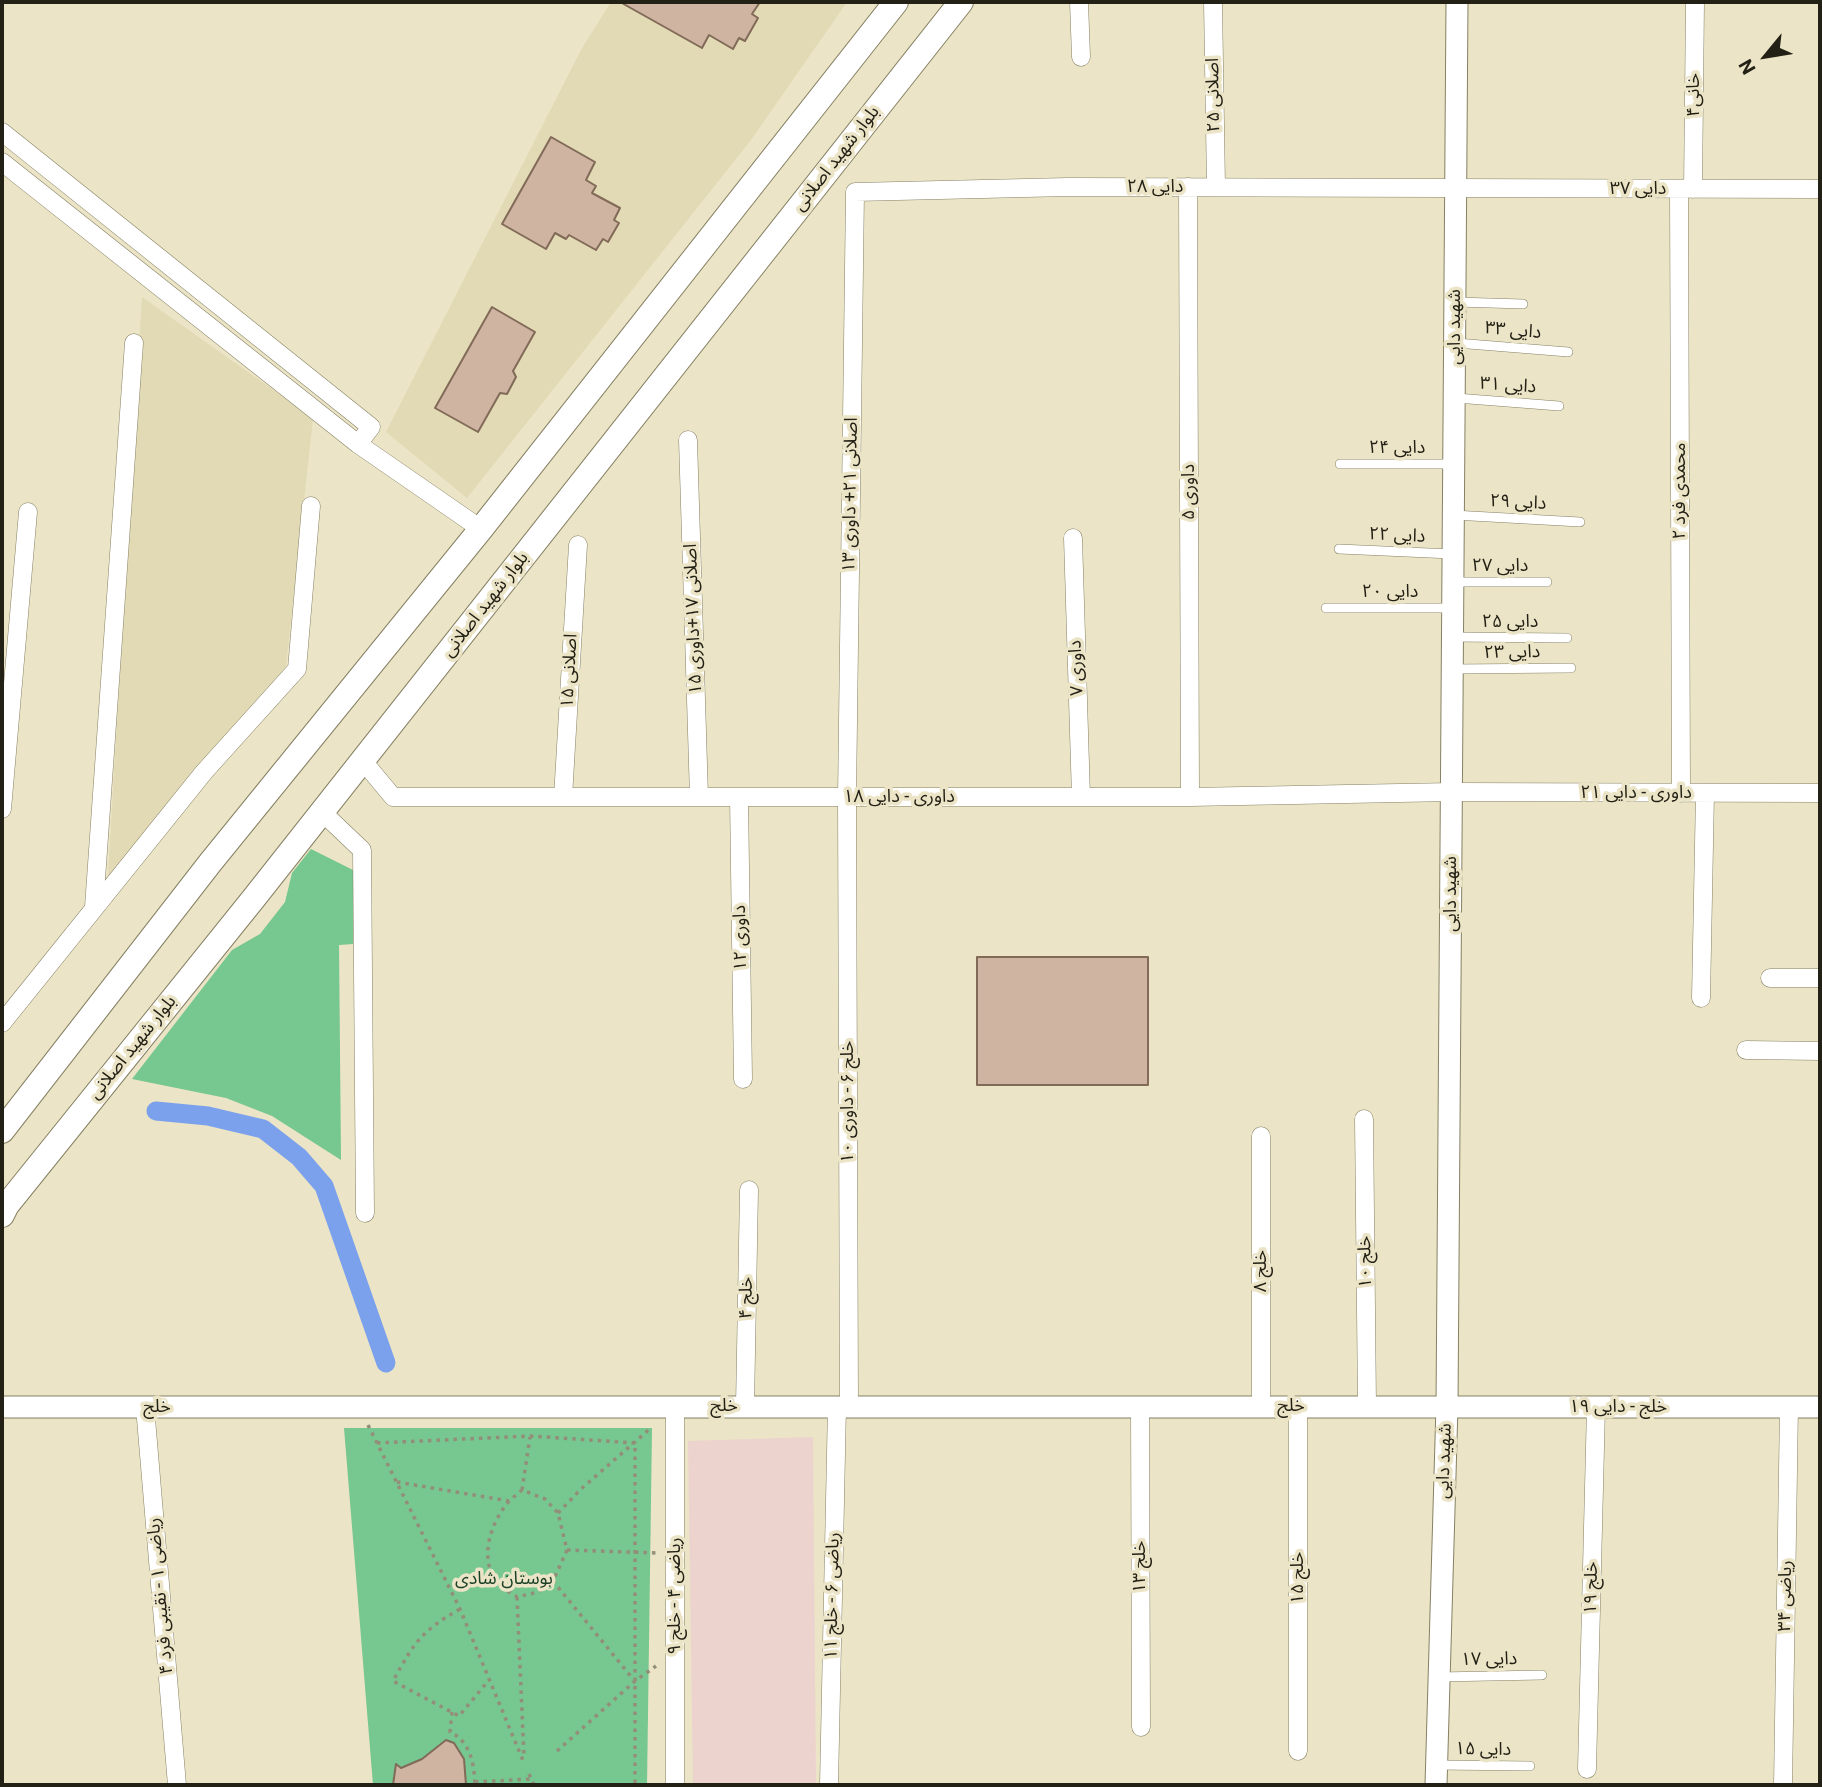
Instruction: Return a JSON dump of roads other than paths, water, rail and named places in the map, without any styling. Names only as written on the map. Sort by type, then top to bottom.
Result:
[{"type":"main road","points":[[2,1131],[210,863],[481,529],[896,2]]},
{"type":"main road","name":"بلوار شهید اصلانی","points":[[4,1210],[363,761],[961,2]]},
{"type":"street","points":[[1079,2],[1081,57]]},
{"type":"street","name":"اصلانی ۲۵","points":[[1213,2],[1216,187]]},
{"type":"street","name":"شهید دایی","points":[[1436,1775],[1447,1406],[1457,2]]},
{"type":"street","name":"خانی۴","points":[[1686,189],[1695,2]]},
{"type":"street","points":[[2,132],[371,427],[358,444]]},
{"type":"street","points":[[2,162],[358,444],[481,529]]},
{"type":"street","name":"دایی ۲۸","points":[[855,192],[1188,187],[1455,188]]},
{"type":"street","name":"داوری ۵","points":[[1188,187],[1190,797]]},
{"type":"street","name":"دایی ۳۷","points":[[1455,188],[1820,189]]},
{"type":"street","name":"محمدی فرد ۲","points":[[1681,793],[1686,189]]},
{"type":"street","name":"اصلانی ۲۱+ داوری ۱۳","points":[[848,797],[855,192]]},
{"type":"street","points":[[94,907],[134,343]]},
{"type":"street","name":"اصلانی ۱۷+داوری ۱۵","points":[[688,440],[699,797]]},
{"type":"street","points":[[2,1023],[204,772],[297,669],[310,506]]},
{"type":"street","points":[[2,810],[27,512]]},
{"type":"street","name":"داوری ۷","points":[[1073,538],[1081,797]]},
{"type":"street","name":"اصلانی ۱۵","points":[[563,797],[578,545]]},
{"type":"street","name":"داوری - دایی ۱۸","points":[[363,761],[393,797],[1190,797],[1452,792]]},
{"type":"street","name":"داوری - دایی ۲۱","points":[[1452,792],[1820,793]]},
{"type":"street","points":[[1701,998],[1705,793]]},
{"type":"street","name":"داوری ۱۲","points":[[739,797],[743,1079]]},
{"type":"street","name":"خلج ۶ - داوری ۱۰","points":[[843,1406],[848,797]]},
{"type":"street","points":[[322,812],[362,850],[365,1213]]},
{"type":"street","points":[[1770,978],[1820,978]]},
{"type":"street","points":[[1746,1050],[1820,1051]]},
{"type":"street","name":"خلج ۱۰","points":[[1364,1119],[1367,1406]]},
{"type":"street","name":"خلج ۸","points":[[1261,1136],[1261,1406]]},
{"type":"street","name":"خلج ۴","points":[[745,1406],[749,1190]]},
{"type":"street","name":"ریاضی ۴ - خلج ۹","points":[[675,1406],[675,1785]]},
{"type":"street","name":"ریاضی ۶ - خلج ۱۱","points":[[829,1785],[843,1406]]},
{"type":"street","name":"خلج ۱۳","points":[[1140,1406],[1141,1727]]},
{"type":"street","name":"خلج ۱۵","points":[[1298,1406],[1298,1751]]},
{"type":"street","name":"خلج","points":[[2,1407],[1447,1406]]},
{"type":"street","name":"خلج - دایی ۱۹","points":[[1447,1406],[1789,1407]]},
{"type":"street","name":"خلج ۱۹","points":[[1587,1769],[1596,1406]]},
{"type":"street","name":"ریاضی ۱ - نقیبی فرد ۴","points":[[145,1407],[177,1785]]},
{"type":"street","points":[[1789,1407],[1820,1407]]},
{"type":"street","name":"ریاضی ۳۴","points":[[1783,1785],[1789,1407]]},
{"type":"lane","points":[[1455,302],[1523,304]]},
{"type":"lane","name":"دایی ۳۳","points":[[1454,343],[1569,352]]},
{"type":"lane","name":"دایی ۳۱","points":[[1454,398],[1559,406]]},
{"type":"lane","name":"دایی ۲۴","points":[[1340,464],[1454,464]]},
{"type":"lane","name":"دایی ۲۹","points":[[1454,515],[1580,522]]},
{"type":"lane","name":"دایی ۲۲","points":[[1339,549],[1453,554]]},
{"type":"lane","name":"دایی ۲۷","points":[[1453,582],[1547,582]]},
{"type":"lane","name":"دایی ۲۰","points":[[1326,608],[1453,608]]},
{"type":"lane","name":"دایی ۲۵","points":[[1452,638],[1567,638]]},
{"type":"lane","name":"دایی ۲۳","points":[[1453,669],[1571,668]]},
{"type":"lane","name":"دایی ۱۷","points":[[1437,1677],[1542,1675]]},
{"type":"lane","name":"دایی ۱۵","points":[[1436,1775],[1530,1766]]},
{"type":"waterway","points":[[156,1111],[208,1116],[263,1129],[299,1157],[324,1186],[386,1363]]},
{"type":"park label","name":"بوستان شادی","points":[[504,1579]]}]
